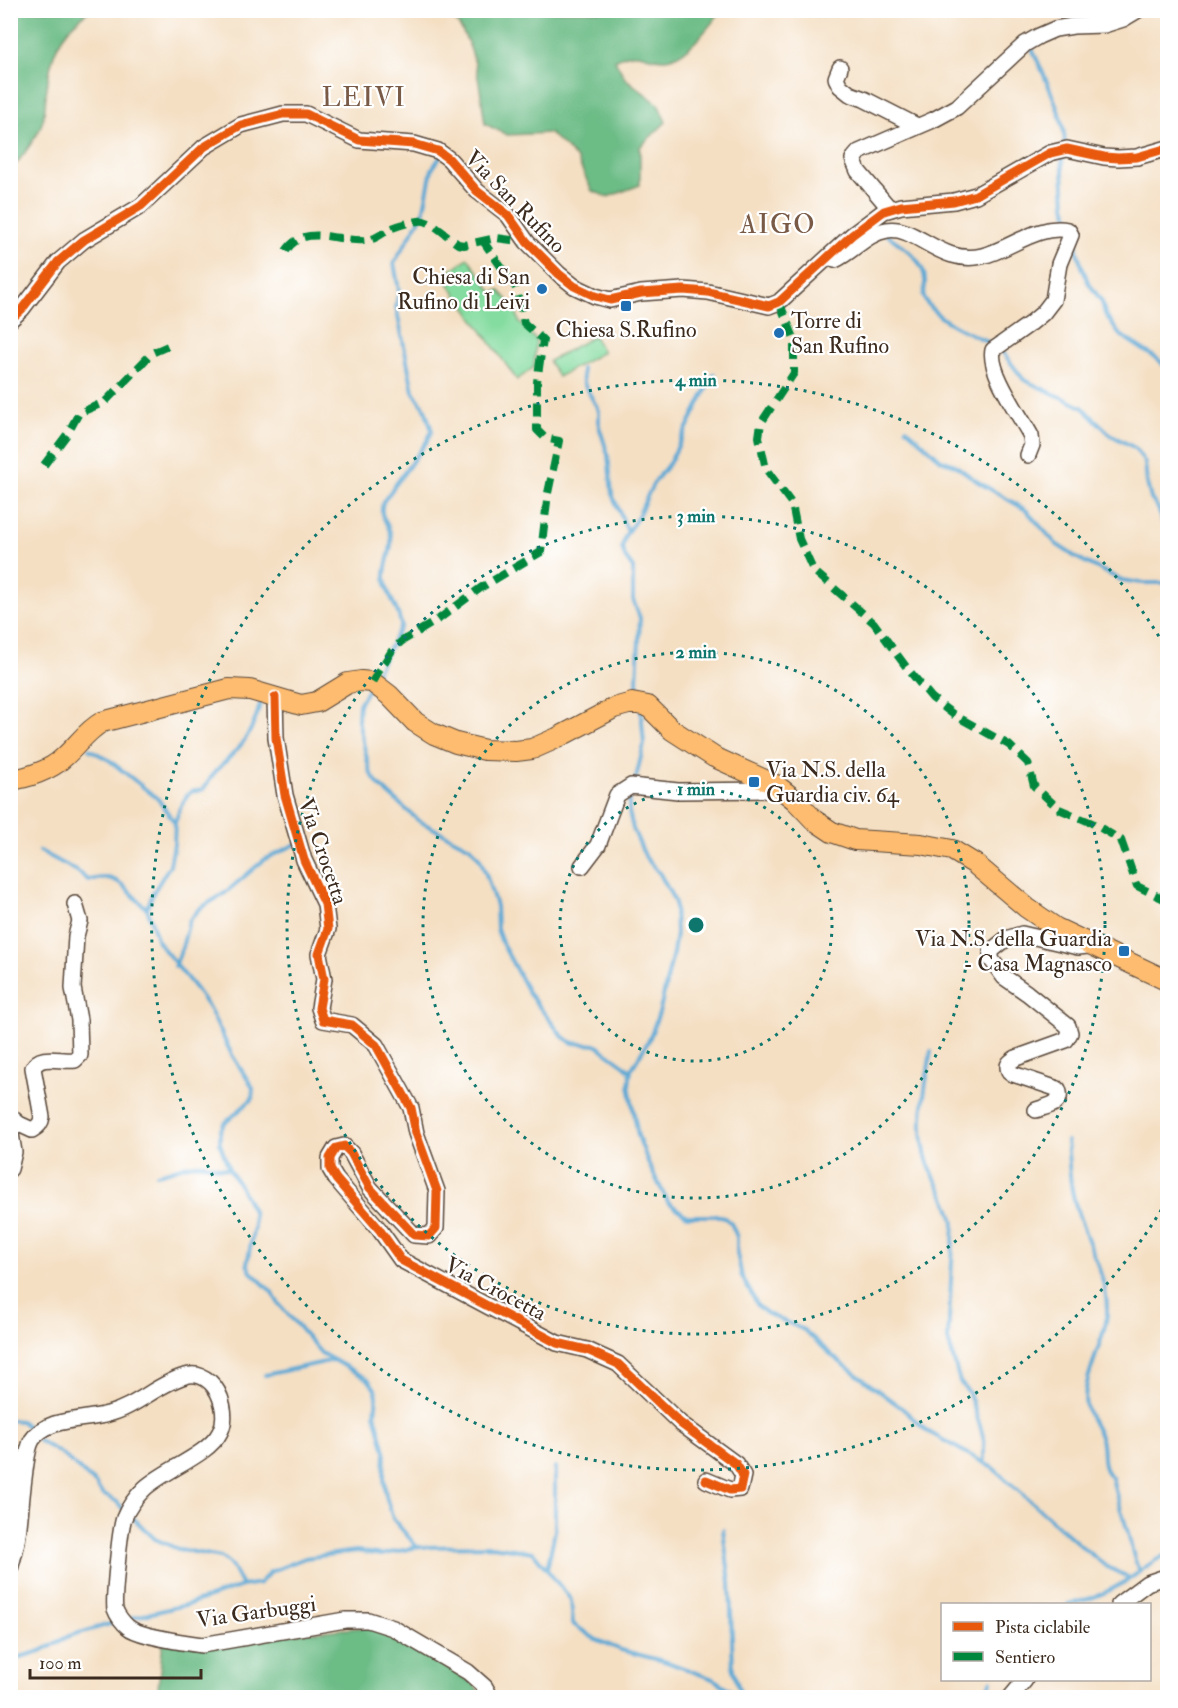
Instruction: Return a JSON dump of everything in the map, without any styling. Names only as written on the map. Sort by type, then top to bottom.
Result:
[{"type":"main road","points":[[10,780],[20,779],[62,760],[89,729],[102,722],[229,689],[250,690],[302,705],[317,702],[348,683],[372,682],[389,695],[415,722],[434,734],[456,743],[484,750],[516,751],[532,748],[557,738],[614,708],[632,703],[648,706],[672,730],[714,757],[779,787],[814,820],[832,832],[855,840],[921,844],[952,850],[975,864],[1027,908],[1056,928],[1167,981]]},
{"type":"street","points":[[890,209],[858,171],[853,159],[858,152],[957,107],[1025,44],[1039,36],[1073,26],[1104,25],[1123,19],[1138,10]]},
{"type":"street","points":[[840,68],[836,78],[840,86],[850,94],[917,126]]},
{"type":"street","name":"Via San Rufino","points":[[10,320],[22,309],[58,262],[84,240],[141,206],[204,147],[241,125],[283,114],[306,114],[359,140],[414,144],[438,151],[449,159],[477,190],[508,215],[527,242],[559,274],[595,296],[610,300],[641,293],[683,290],[708,292],[769,306],[779,302],[827,258]]},
{"type":"street","points":[[1028,455],[1032,445],[1031,436],[997,375],[991,357],[993,350],[1043,313],[1053,300],[1059,264],[1071,235],[1068,230],[1050,228],[983,256],[966,259],[947,255],[904,232],[889,229],[878,232],[839,258],[831,261],[827,258],[861,227],[884,211],[954,201],[976,195],[1050,153],[1067,149],[1118,158],[1137,156],[1167,148]]},
{"type":"street","name":"Via Crocetta","points":[[275,697],[276,738],[285,795],[304,860],[325,904],[328,928],[319,954],[324,979],[319,1008],[323,1020],[352,1024],[376,1045],[394,1076],[411,1108],[416,1133],[436,1191],[436,1228],[429,1236],[414,1235],[369,1188],[351,1153],[344,1146],[336,1149],[330,1158],[330,1169],[401,1260],[557,1343],[587,1350],[618,1364],[680,1423],[736,1464],[743,1475],[740,1489],[730,1490],[706,1480]]},
{"type":"street","points":[[582,866],[598,845],[617,795],[631,786],[678,791],[766,790],[779,787]]},
{"type":"street","points":[[10,1116],[26,1128],[32,1130],[38,1127],[42,1117],[33,1068],[35,1064],[42,1059],[75,1060],[80,1055],[79,1020],[73,987],[76,936],[80,921],[75,904]]},
{"type":"street","points":[[1036,1110],[1058,1101],[1060,1093],[1058,1089],[1013,1074],[1009,1071],[1009,1063],[1016,1058],[1066,1040],[1070,1033],[1068,1026],[1004,977],[991,959],[991,951],[1006,939],[1022,934],[1078,947],[1091,945]]},
{"type":"street","points":[[10,1128],[14,1152],[10,1169]]},
{"type":"street","name":"Via Garbuggi","points":[[10,1569],[18,1537],[31,1442],[38,1433],[53,1425],[106,1415],[124,1409],[173,1381],[186,1376],[200,1375],[211,1383],[220,1399],[224,1418],[220,1433],[207,1448],[165,1473],[144,1489],[130,1506],[121,1530],[115,1608],[122,1621],[130,1629],[179,1642],[202,1645],[345,1620],[368,1620],[393,1628],[468,1672],[485,1687],[491,1698]]},
{"type":"street","points":[[1122,1603],[1147,1583],[1167,1576]]},
{"type":"street","points":[[1010,1698],[1023,1681]]},
{"type":"green space","points":[[11,10],[89,11],[69,28],[57,47],[50,69],[42,123],[32,142],[11,170]]},
{"type":"green space","points":[[439,11],[721,11],[697,40],[673,57],[657,59],[631,54],[615,60],[625,78],[658,104],[666,122],[640,147],[640,185],[608,197],[592,191],[577,159],[550,133],[507,135],[485,124],[477,72],[470,47],[458,24]]},
{"type":"green space","points":[[468,258],[493,293],[499,290],[516,309],[519,322],[536,340],[534,367],[517,380],[443,276]]},
{"type":"green space","points":[[594,336],[603,352],[558,377],[549,361]]},
{"type":"green space","points":[[368,1627],[392,1633],[473,1683],[484,1698],[157,1698],[163,1642]]},
{"type":"waterway","points":[[1030,44],[1058,110],[1064,147]]},
{"type":"waterway","points":[[1062,154],[1065,205],[1072,226]]},
{"type":"waterway","points":[[374,677],[401,626],[385,578],[391,537],[382,515],[383,502],[432,431],[425,409],[413,391],[396,306],[399,291],[394,263],[423,214],[432,169],[441,156]]},
{"type":"waterway","points":[[887,235],[913,255],[918,262],[925,276],[924,297],[932,310],[956,327],[992,344]]},
{"type":"waterway","points":[[1077,235],[1080,261],[1088,282],[1102,302],[1105,314],[1119,334],[1159,360],[1168,370]]},
{"type":"waterway","points":[[1168,251],[1168,283]]},
{"type":"waterway","points":[[1001,350],[1024,380],[1082,407],[1111,435],[1135,448],[1145,463],[1151,499],[1168,529]]},
{"type":"waterway","points":[[582,369],[583,382],[599,411],[599,426],[608,455],[612,494],[628,532]]},
{"type":"waterway","points":[[640,699],[637,682],[640,618],[633,600],[633,568],[622,548],[625,536],[637,518],[653,484],[670,462],[714,374]]},
{"type":"waterway","points":[[906,428],[941,460],[955,465],[978,482],[1026,510],[1056,544],[1077,558],[1121,580],[1168,583]]},
{"type":"waterway","points":[[368,689],[359,704],[358,720],[370,772],[378,784],[419,821],[470,847],[480,859],[496,906],[497,929],[502,943],[529,994],[563,1037],[573,1043],[596,1045],[631,1072]]},
{"type":"waterway","points":[[261,700],[245,740],[214,773],[202,790],[188,794],[180,808],[175,823],[170,865],[147,908],[158,942],[209,1008],[232,1055],[253,1088],[252,1099],[224,1124],[220,1132],[220,1144],[229,1169],[253,1211],[254,1227],[247,1264],[251,1272],[271,1291],[279,1304],[321,1353],[368,1379],[375,1389],[377,1396],[375,1414],[385,1451],[386,1496],[393,1519],[417,1547]]},
{"type":"waterway","points":[[635,782],[644,744],[641,710]]},
{"type":"waterway","points":[[89,749],[109,760],[158,799],[175,823]]},
{"type":"waterway","points":[[631,792],[629,812],[633,829],[646,858],[660,874],[675,902],[676,934],[660,1010],[649,1040],[631,1070],[629,1085],[638,1136],[650,1167],[668,1202],[687,1216],[722,1216],[731,1223],[737,1237],[737,1253],[742,1277],[758,1306],[768,1314],[804,1330],[836,1359],[903,1409],[927,1431],[993,1468],[1088,1552],[1107,1567],[1130,1578]]},
{"type":"waterway","points":[[175,966],[189,921],[199,909],[225,893],[265,859],[296,844]]},
{"type":"waterway","points":[[40,851],[77,871],[88,880],[110,878],[122,884],[147,908]]},
{"type":"waterway","points":[[931,1051],[923,1107],[922,1135],[928,1163],[954,1223],[948,1340],[960,1382],[969,1393],[981,1429],[984,1441],[984,1463]]},
{"type":"waterway","points":[[1067,1141],[1073,1195],[1099,1268],[1106,1298],[1106,1324],[1087,1385],[1086,1406],[1101,1439],[1105,1470],[1112,1477],[1133,1556],[1140,1571]]},
{"type":"waterway","points":[[157,1174],[199,1164],[229,1169]]},
{"type":"waterway","points":[[265,1375],[334,1360]]},
{"type":"waterway","points":[[10,1420],[21,1421],[33,1431]]},
{"type":"waterway","points":[[38,1440],[63,1455],[96,1484],[102,1494],[116,1501],[124,1510]]},
{"type":"waterway","points":[[547,1569],[555,1531],[555,1467]]},
{"type":"waterway","points":[[130,1515],[155,1539],[178,1549],[221,1557],[231,1565],[242,1586]]},
{"type":"waterway","points":[[723,1530],[730,1582],[733,1670],[741,1695]]},
{"type":"waterway","points":[[127,1619],[189,1604],[242,1586],[260,1583],[270,1572],[305,1558],[357,1551],[381,1555],[417,1547],[492,1546],[533,1552],[571,1600],[573,1624],[595,1639],[621,1650],[667,1662],[713,1679],[743,1698]]},
{"type":"waterway","points":[[1072,1603],[1109,1591],[1168,1554]]},
{"type":"waterway","points":[[10,1660],[41,1651],[69,1636],[117,1622]]},
{"type":"waterway","points":[[983,1698],[992,1681]]},
{"type":"marked path","points":[[451,10],[458,18]]},
{"type":"marked path","points":[[286,251],[294,242],[304,237],[314,235],[372,239],[392,228],[421,221],[433,225],[458,244],[464,245],[496,238],[527,242]]},
{"type":"marked path","points":[[372,682],[393,649],[402,641],[436,621],[482,587],[541,552],[548,493],[559,441],[545,438],[537,430],[537,382],[543,340],[524,323],[516,288],[483,241]]},
{"type":"marked path","points":[[779,302],[794,338],[794,373],[761,423],[759,437],[766,469],[792,504],[799,539],[813,570],[874,623],[932,698],[954,715],[1009,745],[1028,763],[1034,786],[1059,809],[1092,823],[1121,840],[1137,886],[1168,901]]},
{"type":"marked path","points":[[44,465],[68,433],[79,413],[105,402],[152,353],[170,345]]},
{"type":"cycle path","points":[[10,320],[22,309],[58,262],[84,240],[141,206],[204,147],[241,125],[283,114],[306,114],[359,140],[414,144],[438,151],[449,159],[477,191],[508,215],[527,242],[559,274],[574,286],[610,300],[641,293],[683,290],[708,292],[769,306],[779,302],[852,235],[884,211],[901,206],[954,201],[976,195],[1050,153],[1067,149],[1118,158],[1137,157],[1168,148]]},
{"type":"cycle path","points":[[275,697],[276,738],[285,795],[304,860],[325,904],[328,929],[319,954],[324,979],[319,1008],[323,1020],[352,1025],[376,1045],[411,1108],[416,1133],[437,1191],[436,1228],[429,1236],[414,1235],[370,1188],[351,1153],[344,1146],[336,1148],[330,1158],[330,1169],[401,1260],[557,1343],[587,1350],[618,1364],[680,1423],[736,1464],[743,1475],[740,1489],[730,1490],[706,1480]]},
{"type":"place","name":"Chiesa di San Rufino di Leivi","points":[[542,289]]},
{"type":"place","name":"Chiesa S.Rufino","points":[[626,306]]},
{"type":"place","name":"Torre di San Rufino","points":[[779,333]]},
{"type":"place","name":"Via N.S. della Guardia civ. 64","points":[[754,782]]},
{"type":"place","name":"Via N.S. della Guardia - Casa Magnasco","points":[[1124,951]]},
{"type":"district","name":"LEIVI","points":[[364,97]]},
{"type":"district","name":"AIGO","points":[[778,224]]}]
